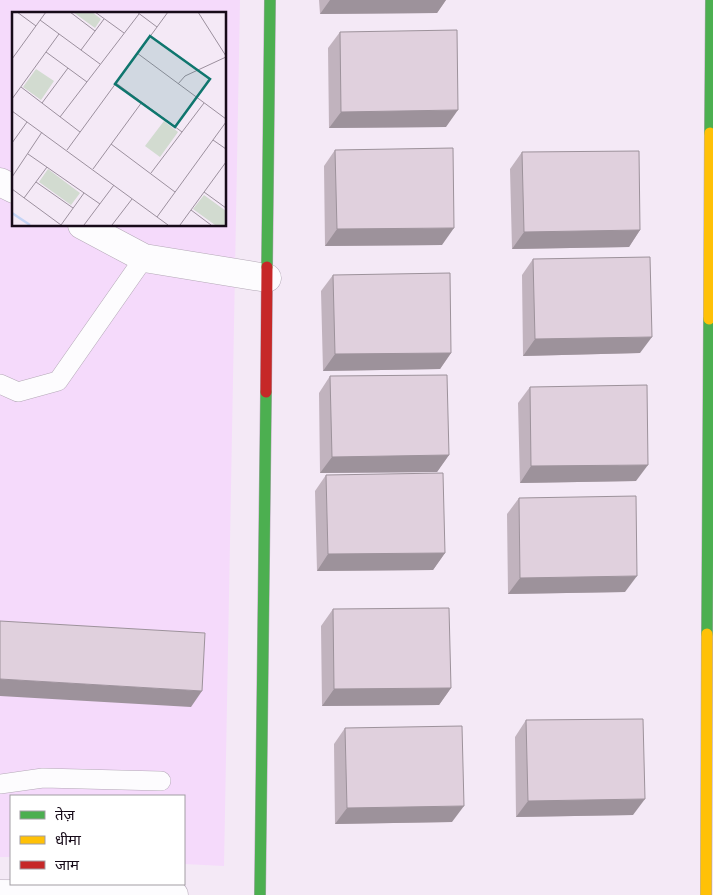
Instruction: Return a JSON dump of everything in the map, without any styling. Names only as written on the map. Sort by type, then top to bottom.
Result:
[{"type":"street","points":[[260,895],[270,0]]},
{"type":"street","points":[[706,895],[711,504],[711,0]]},
{"type":"street","points":[[0,182],[12,188]]},
{"type":"street","points":[[84,226],[144,258],[267,278]]},
{"type":"street","points":[[0,894],[174,895]]},
{"type":"lane","points":[[0,384],[18,392],[58,381],[144,258]]},
{"type":"lane","points":[[0,784],[43,778],[161,781]]},
{"type":"shaded area","points":[[0,0],[240,0],[224,866],[185,864],[185,795],[10,795],[10,857],[0,857]]},
{"type":"building","points":[[457,30],[458,110],[341,112],[340,32]]},
{"type":"building","points":[[453,148],[454,228],[337,229],[335,150]]},
{"type":"building","points":[[639,151],[640,230],[524,232],[522,152]]},
{"type":"building","points":[[650,257],[652,337],[535,339],[533,259]]},
{"type":"building","points":[[450,273],[451,353],[335,354],[333,275]]},
{"type":"building","points":[[447,375],[449,455],[332,457],[330,376]]},
{"type":"building","points":[[647,385],[648,465],[531,466],[530,387]]},
{"type":"building","points":[[443,473],[445,553],[328,554],[326,475]]},
{"type":"building","points":[[636,496],[637,576],[520,578],[519,498]]},
{"type":"building","points":[[449,608],[451,688],[334,689],[333,609]]},
{"type":"building","points":[[0,621],[205,633],[202,691],[0,679]]},
{"type":"building","points":[[643,719],[645,799],[528,801],[526,720]]},
{"type":"building","points":[[462,726],[464,806],[347,808],[345,728]]},
{"type":"traffic: fast","points":[[267,267],[270,0]]},
{"type":"traffic: fast","points":[[710,133],[711,0]]},
{"type":"traffic: fast","points":[[707,634],[709,319]]},
{"type":"traffic: fast","points":[[260,895],[266,392]]},
{"type":"traffic: slow","points":[[709,319],[710,133]]},
{"type":"traffic: slow","points":[[706,895],[707,634]]},
{"type":"traffic: jam","points":[[266,392],[267,267]]}]
